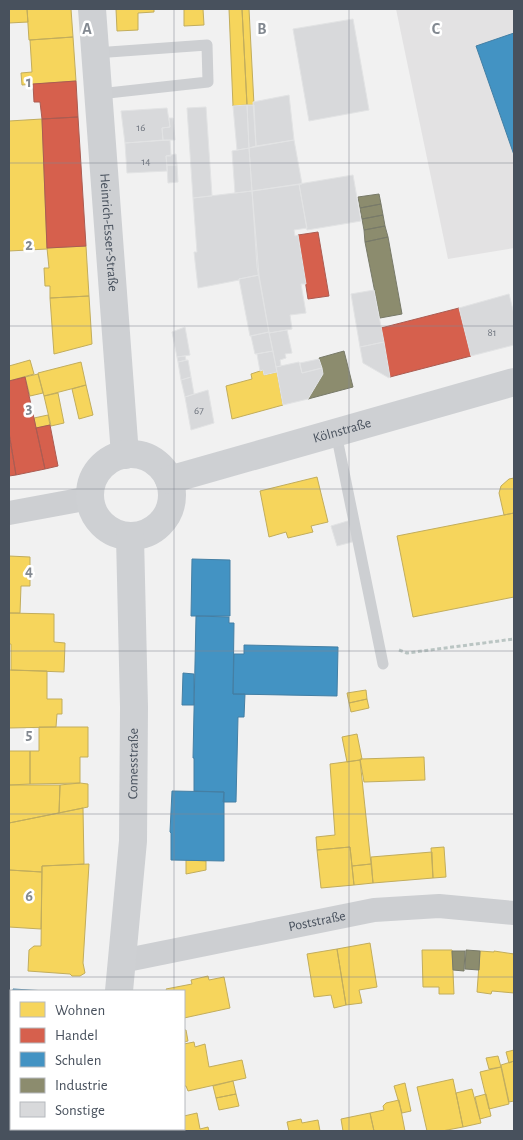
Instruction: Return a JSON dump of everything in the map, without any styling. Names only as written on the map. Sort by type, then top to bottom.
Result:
[{"type":"main road","name":"Heinrich-Esser-Straße","points":[[92,9],[125,454]]},
{"type":"main road","name":"Kölnstraße","points":[[169,480],[514,382]]},
{"type":"main road","points":[[125,454],[136,454],[151,460],[164,470],[169,480],[172,494],[171,507],[165,519],[156,529],[143,535],[130,536],[118,534],[107,529],[92,510],[91,486],[96,474],[114,458],[125,454]]},
{"type":"main road","name":"Comesstraße","points":[[119,990],[133,840],[134,707],[130,536]]},
{"type":"street","points":[[9,513],[90,498]]},
{"type":"street","name":"Poststraße","points":[[122,961],[374,910],[439,906],[514,913]]},
{"type":"lane","points":[[95,53],[207,45],[208,82],[99,94]]},
{"type":"lane","points":[[336,433],[383,664]]},
{"type":"path","points":[[379,642],[407,653],[514,639]]},
{"type":"shaded area","points":[[396,9],[514,9],[514,248],[448,259]]},
{"type":"building: Wohnen","points":[[9,9],[27,9],[28,22],[9,23]]},
{"type":"building: Wohnen","points":[[27,9],[71,9],[73,37],[29,40]]},
{"type":"building: Wohnen","points":[[116,9],[154,9],[154,12],[138,13],[138,30],[117,31]]},
{"type":"building: Wohnen","points":[[184,9],[203,9],[204,25],[184,26]]},
{"type":"building: Wohnen","points":[[229,9],[242,9],[247,105],[233,106]]},
{"type":"building: Wohnen","points":[[242,9],[249,9],[254,105],[247,105]]},
{"type":"building: Wohnen","points":[[73,37],[76,81],[22,85],[21,73],[32,72],[30,40]]},
{"type":"building: Wohnen","points":[[42,119],[47,249],[9,251],[9,121]]},
{"type":"building: Wohnen","points":[[86,246],[89,296],[50,298],[50,286],[45,286],[44,268],[49,268],[47,248]]},
{"type":"building: Wohnen","points":[[89,296],[92,344],[54,354],[50,298]]},
{"type":"building: Wohnen","points":[[30,360],[34,374],[9,381],[9,366]]},
{"type":"building: Wohnen","points":[[81,362],[86,385],[44,396],[38,373]]},
{"type":"building: Wohnen","points":[[263,370],[264,375],[277,372],[283,405],[232,419],[226,386],[252,379],[251,374]]},
{"type":"building: Wohnen","points":[[38,374],[43,393],[30,396],[25,377]]},
{"type":"building: Wohnen","points":[[86,385],[93,415],[79,419],[72,389]]},
{"type":"building: Wohnen","points":[[58,393],[64,423],[51,426],[44,396]]},
{"type":"building: Wohnen","points":[[48,415],[50,425],[36,428],[34,418]]},
{"type":"building: Wohnen","points":[[317,477],[328,522],[311,526],[313,532],[288,538],[286,532],[269,537],[260,491]]},
{"type":"building: Wohnen","points":[[514,478],[514,513],[504,515],[499,493],[501,486],[509,479]]},
{"type":"building: Wohnen","points":[[514,513],[514,597],[413,617],[397,536]]},
{"type":"building: Wohnen","points":[[9,556],[30,557],[30,586],[21,586],[20,613],[9,613]]},
{"type":"building: Wohnen","points":[[9,613],[54,614],[54,642],[65,643],[64,672],[11,670]]},
{"type":"building: Wohnen","points":[[9,670],[47,671],[47,699],[62,699],[62,714],[57,714],[56,727],[9,728]]},
{"type":"building: Wohnen","points":[[366,690],[367,699],[349,703],[347,693]]},
{"type":"building: Wohnen","points":[[367,699],[369,708],[351,712],[349,703]]},
{"type":"building: Wohnen","points":[[39,727],[88,727],[88,757],[80,757],[80,783],[30,784],[30,751],[39,751]]},
{"type":"building: Wohnen","points":[[357,734],[362,759],[347,762],[342,737]]},
{"type":"building: Wohnen","points":[[9,751],[30,751],[30,784],[9,785]]},
{"type":"building: Wohnen","points":[[424,757],[425,780],[364,782],[360,759]]},
{"type":"building: Wohnen","points":[[360,760],[371,864],[352,866],[350,847],[317,850],[316,837],[335,835],[330,764]]},
{"type":"building: Wohnen","points":[[88,784],[88,807],[59,813],[60,785]]},
{"type":"building: Wohnen","points":[[9,785],[60,785],[59,813],[9,823]]},
{"type":"building: Wohnen","points":[[83,808],[84,864],[42,866],[42,872],[9,870],[9,823]]},
{"type":"building: Wohnen","points":[[350,847],[354,885],[321,888],[317,850]]},
{"type":"building: Wohnen","points":[[444,847],[446,877],[433,878],[431,848]]},
{"type":"building: Wohnen","points":[[432,852],[433,878],[373,883],[371,857]]},
{"type":"building: Wohnen","points":[[186,860],[206,861],[206,870],[186,874]]},
{"type":"building: Wohnen","points":[[89,864],[83,963],[85,973],[80,976],[72,976],[70,974],[28,971],[29,950],[34,946],[41,946],[42,866]]},
{"type":"building: Wohnen","points":[[371,864],[373,883],[354,885],[352,866]]},
{"type":"building: Wohnen","points":[[9,870],[42,872],[41,929],[9,927]]},
{"type":"building: Wohnen","points":[[370,943],[377,987],[359,990],[362,1003],[346,1005],[337,949]]},
{"type":"building: Wohnen","points":[[337,949],[346,1005],[334,1008],[331,995],[314,997],[307,954]]},
{"type":"building: Wohnen","points":[[422,950],[452,950],[454,994],[439,994],[439,987],[423,987]]},
{"type":"building: Wohnen","points":[[480,951],[514,954],[514,993],[492,991],[491,994],[477,992]]},
{"type":"building: Wohnen","points":[[208,976],[209,980],[224,977],[230,1008],[185,1018],[185,990],[166,989],[192,984],[191,980]]},
{"type":"building: Wohnen","points":[[185,1030],[186,1030],[188,1041],[185,1042]]},
{"type":"building: Wohnen","points":[[194,1042],[195,1047],[205,1044],[209,1067],[242,1060],[246,1078],[188,1091],[185,1086],[185,1044]]},
{"type":"building: Wohnen","points":[[514,1050],[514,1061],[509,1063],[506,1052]]},
{"type":"building: Wohnen","points":[[498,1056],[501,1067],[489,1069],[486,1058]]},
{"type":"building: Wohnen","points":[[514,1061],[514,1101],[509,1102],[501,1065]]},
{"type":"building: Wohnen","points":[[501,1067],[509,1104],[489,1109],[480,1072]]},
{"type":"building: Wohnen","points":[[453,1079],[463,1127],[442,1131],[427,1131],[417,1087]]},
{"type":"building: Wohnen","points":[[233,1081],[236,1094],[216,1098],[213,1086]]},
{"type":"building: Wohnen","points":[[405,1083],[411,1111],[402,1113],[394,1086]]},
{"type":"building: Wohnen","points":[[472,1089],[481,1123],[463,1127],[456,1093]]},
{"type":"building: Wohnen","points":[[236,1094],[239,1106],[219,1110],[216,1098]]},
{"type":"building: Wohnen","points":[[486,1094],[491,1116],[480,1119],[475,1097]]},
{"type":"building: Wohnen","points":[[399,1100],[405,1131],[374,1131],[370,1113],[384,1110],[383,1106],[386,1103]]},
{"type":"building: Wohnen","points":[[197,1113],[200,1129],[208,1127],[209,1131],[152,1130],[185,1130],[185,1116]]},
{"type":"building: Wohnen","points":[[370,1113],[374,1131],[343,1131],[341,1119]]},
{"type":"building: Wohnen","points":[[301,1119],[302,1123],[318,1120],[320,1131],[289,1131],[287,1122]]},
{"type":"building: Handel","points":[[76,81],[78,117],[42,119],[40,102],[34,102],[33,84]]},
{"type":"building: Handel","points":[[78,117],[86,246],[47,248],[42,119]]},
{"type":"building: Handel","points":[[318,232],[329,296],[308,299],[298,235]]},
{"type":"building: Handel","points":[[459,308],[471,356],[390,377],[381,328]]},
{"type":"building: Handel","points":[[25,377],[45,469],[16,475],[9,432],[9,381]]},
{"type":"building: Handel","points":[[50,425],[58,466],[45,469],[36,428]]},
{"type":"building: Handel","points":[[9,434],[16,475],[9,476]]},
{"type":"building: Schulen","points":[[514,33],[514,155],[476,46]]},
{"type":"building: Schulen","points":[[192,559],[230,560],[230,616],[191,616]]},
{"type":"building: Schulen","points":[[196,616],[229,617],[229,623],[234,623],[233,694],[245,694],[244,717],[238,717],[236,802],[223,802],[224,792],[194,791]]},
{"type":"building: Schulen","points":[[244,645],[338,647],[337,696],[233,694],[234,654],[244,654]]},
{"type":"building: Schulen","points":[[183,673],[194,674],[194,705],[182,705]]},
{"type":"building: Schulen","points":[[172,791],[224,792],[224,861],[171,860]]},
{"type":"building: Schulen","points":[[10,1052],[10,1085],[9,1085]]},
{"type":"building: Industrie","points":[[379,194],[381,204],[360,208],[358,197]]},
{"type":"building: Industrie","points":[[381,204],[383,215],[362,219],[360,208]]},
{"type":"building: Industrie","points":[[383,215],[385,226],[364,230],[362,219]]},
{"type":"building: Industrie","points":[[385,226],[388,237],[365,242],[364,230]]},
{"type":"building: Industrie","points":[[388,237],[402,314],[380,318],[365,242]]},
{"type":"building: Industrie","points":[[344,351],[353,387],[308,399],[323,374],[319,358]]},
{"type":"building: Industrie","points":[[466,950],[480,951],[479,970],[465,969]]},
{"type":"building: Industrie","points":[[452,951],[465,951],[464,971],[453,970]]},
{"type":"building: Sonstige","points":[[353,19],[369,110],[309,121],[293,29]]},
{"type":"building: Sonstige","points":[[289,95],[294,140],[256,146],[253,102]]},
{"type":"building: Sonstige","points":[[247,105],[249,148],[237,150],[233,106]]},
{"type":"building: Sonstige","points":[[247,105],[254,105],[256,146],[249,148]]},
{"type":"building: Sonstige","points":[[206,107],[212,196],[193,198],[187,108]]},
{"type":"building: Sonstige","points":[[167,108],[170,127],[162,128],[163,140],[125,143],[121,111]]},
{"type":"building: Sonstige","points":[[169,118],[173,118],[175,140],[163,140],[162,128],[170,127]]},
{"type":"building: Sonstige","points":[[170,140],[171,156],[166,156],[167,171],[127,173],[125,143]]},
{"type":"building: Sonstige","points":[[294,140],[302,184],[252,191],[249,148]]},
{"type":"building: Sonstige","points":[[249,148],[252,191],[235,193],[232,151]]},
{"type":"building: Sonstige","points":[[176,154],[177,165],[167,165],[166,156]]},
{"type":"building: Sonstige","points":[[167,165],[177,165],[178,182],[168,183]]},
{"type":"building: Sonstige","points":[[353,175],[361,221],[307,230],[299,184]]},
{"type":"building: Sonstige","points":[[299,184],[307,228],[294,230],[295,236],[298,235],[306,284],[301,284],[306,313],[290,315],[292,329],[269,333],[257,267],[252,191]]},
{"type":"building: Sonstige","points":[[252,191],[259,275],[198,288],[194,252],[197,252],[193,198]]},
{"type":"building: Sonstige","points":[[259,275],[269,332],[250,336],[239,279]]},
{"type":"building: Sonstige","points":[[374,290],[384,342],[360,347],[351,294]]},
{"type":"building: Sonstige","points":[[509,294],[514,314],[514,345],[471,356],[459,308]]},
{"type":"building: Sonstige","points":[[185,327],[190,355],[177,357],[172,332]]},
{"type":"building: Sonstige","points":[[287,330],[292,353],[285,354],[286,358],[280,360],[281,366],[276,367],[269,333]]},
{"type":"building: Sonstige","points":[[269,332],[273,351],[255,354],[251,336]]},
{"type":"building: Sonstige","points":[[384,342],[389,378],[363,363],[360,347]]},
{"type":"building: Sonstige","points":[[273,351],[277,372],[264,375],[263,370],[260,371],[257,354]]},
{"type":"building: Sonstige","points":[[185,356],[186,360],[178,362],[177,357]]},
{"type":"building: Sonstige","points":[[319,359],[322,368],[302,373],[300,363]]},
{"type":"building: Sonstige","points":[[188,360],[191,377],[181,380],[178,362]]},
{"type":"building: Sonstige","points":[[299,362],[302,373],[322,368],[323,374],[308,399],[283,405],[276,367]]},
{"type":"building: Sonstige","points":[[191,377],[194,394],[185,397],[181,380]]},
{"type":"building: Sonstige","points":[[208,390],[214,423],[191,430],[185,397]]},
{"type":"building: Sonstige","points":[[351,520],[356,541],[337,546],[331,526]]}]
